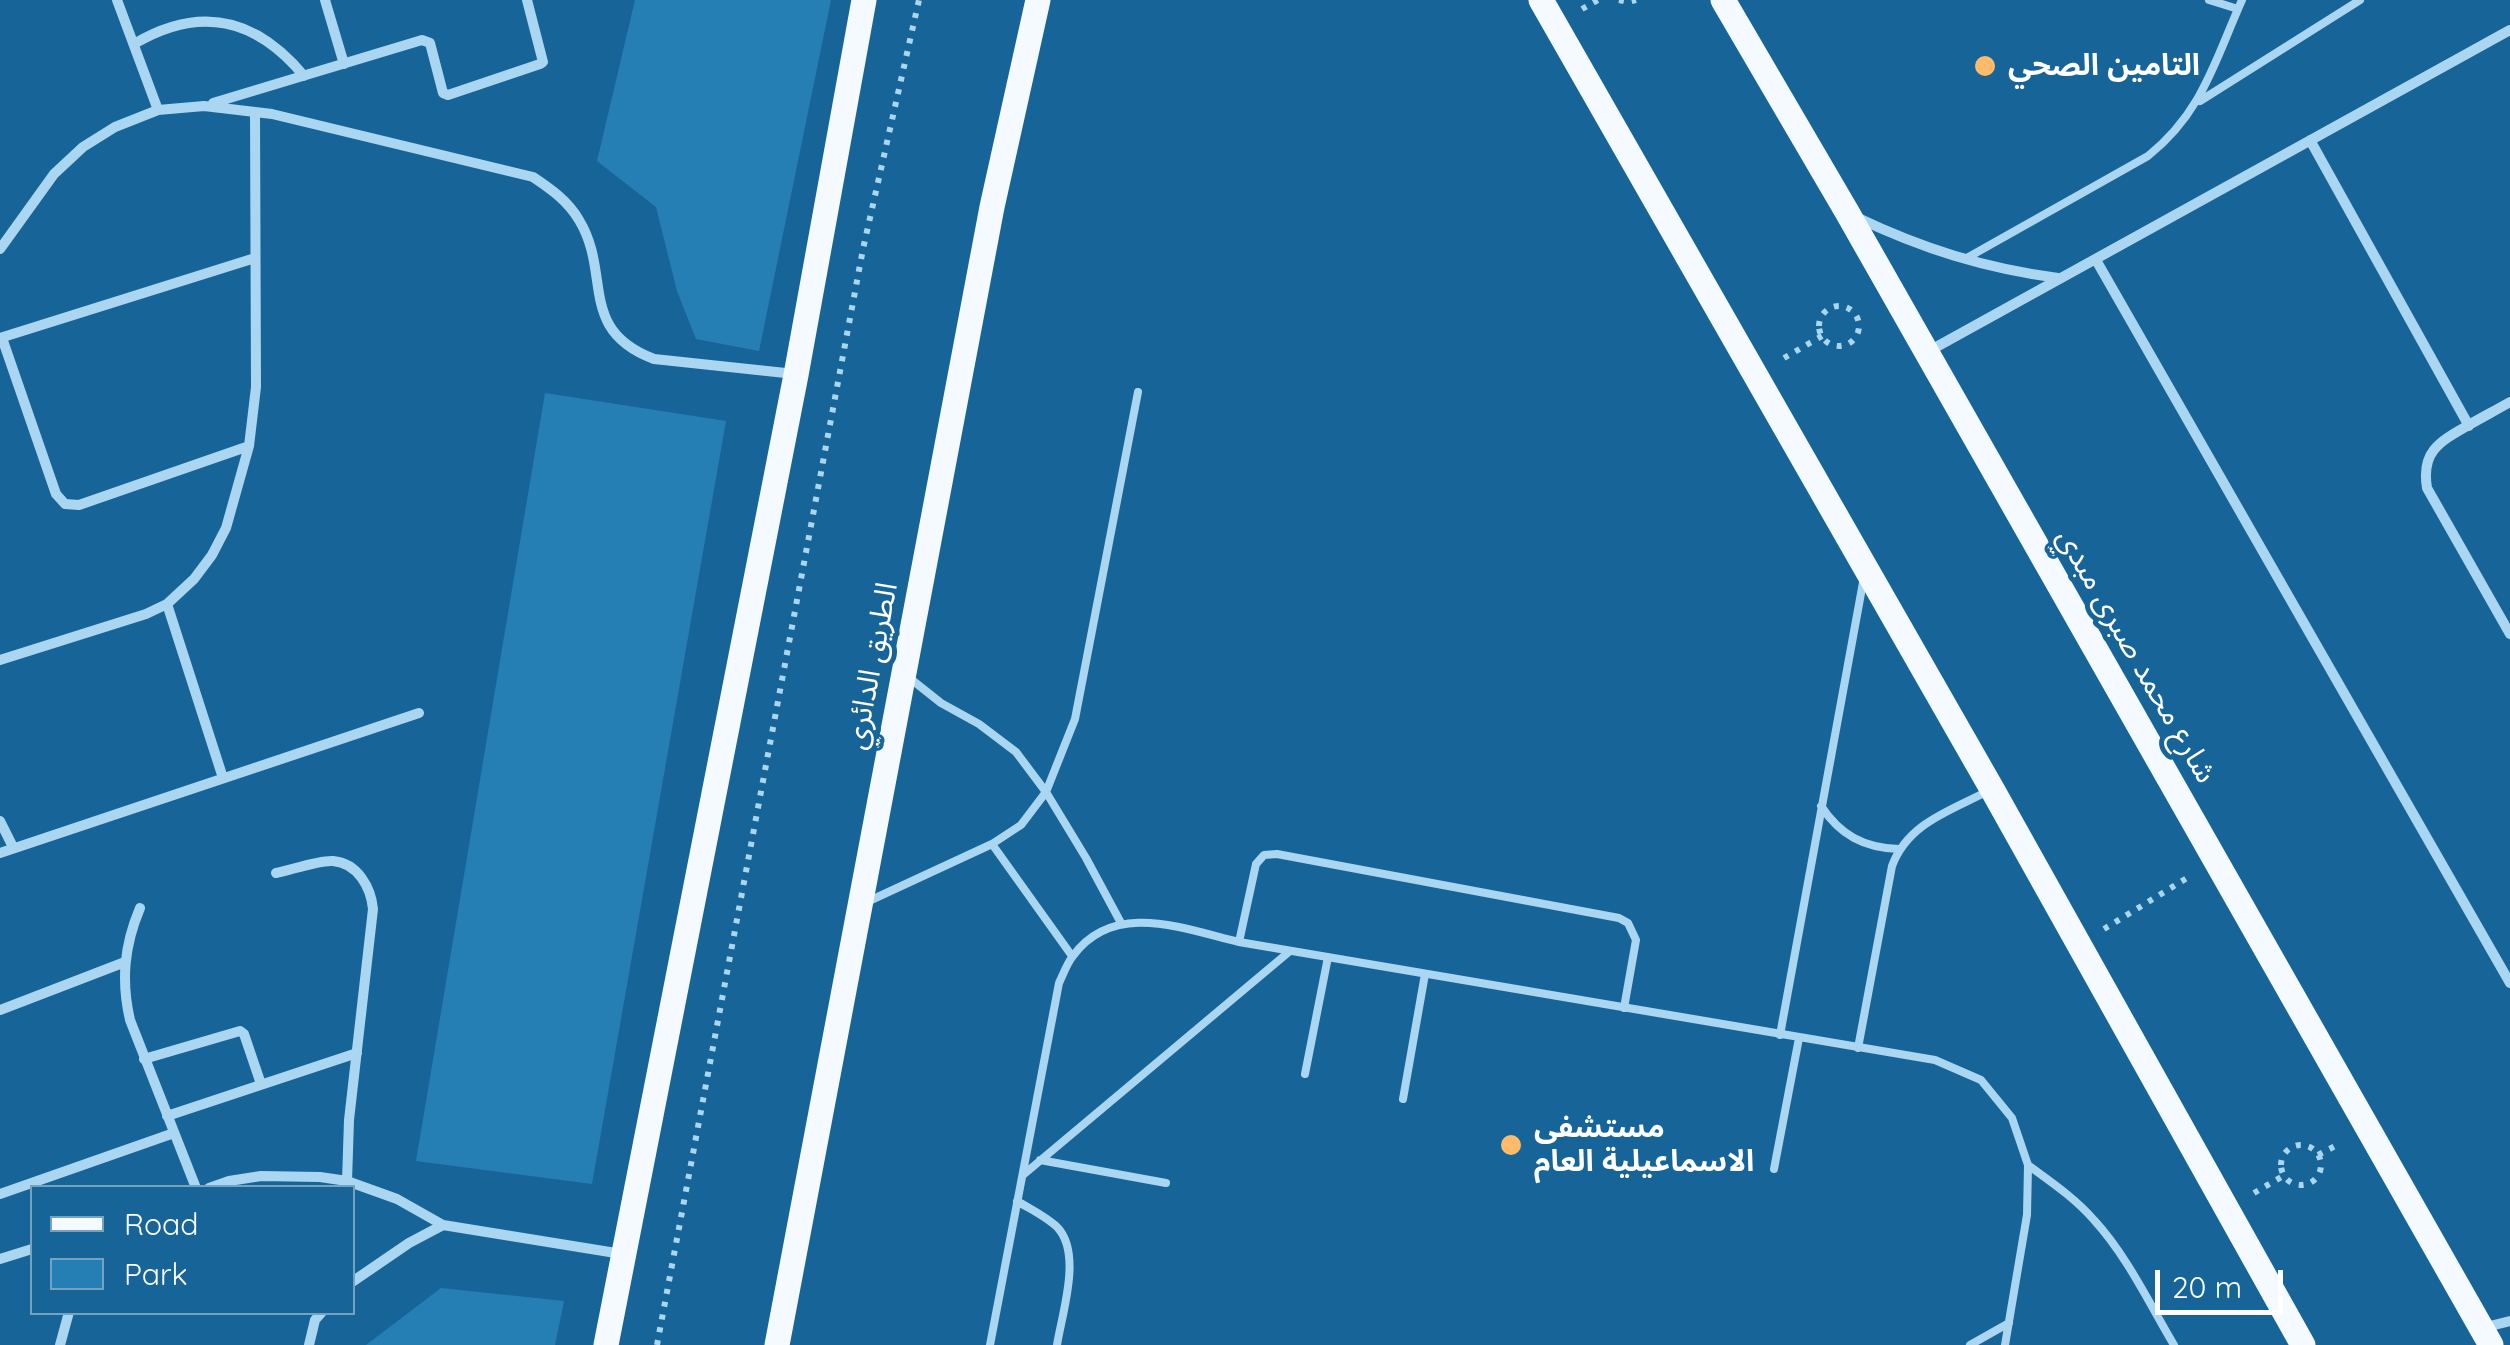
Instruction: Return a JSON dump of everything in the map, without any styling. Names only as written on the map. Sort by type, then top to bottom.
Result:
[{"type":"main road","points":[[606,1345],[796,374],[864,0]]},
{"type":"main road","name":"الطريق الدائري","points":[[777,1345],[992,207],[1038,0]]},
{"type":"main road","points":[[1541,0],[1992,789],[2303,1345]]},
{"type":"main road","name":"شارع محمد صبرى مبدي","points":[[1724,0],[2486,1337]]},
{"type":"street","points":[[118,0],[158,110]]},
{"type":"street","points":[[326,0],[344,64]]},
{"type":"street","points":[[204,106],[422,40],[427,41],[443,93],[448,95],[540,64],[543,57],[528,0]]},
{"type":"street","points":[[134,44],[158,30],[212,21],[264,38],[286,54],[304,76]]},
{"type":"street","points":[[1926,353],[2510,30]]},
{"type":"street","points":[[0,249],[54,174],[82,147],[115,127],[158,110],[204,106],[272,114],[533,177],[561,196],[580,222],[592,252],[602,312],[622,342],[654,360],[796,374]]},
{"type":"street","points":[[0,660],[167,604],[194,579],[226,528],[248,446],[256,387],[255,112]]},
{"type":"street","points":[[2310,140],[2468,426]]},
{"type":"street","points":[[1847,212],[1903,240],[1963,260],[2010,272],[2059,278]]},
{"type":"street","points":[[248,446],[80,505],[65,504],[56,494],[1,338],[255,258]]},
{"type":"street","points":[[2096,260],[2510,983]]},
{"type":"street","points":[[2510,402],[2443,440],[2429,456],[2426,467],[2427,488],[2510,634]]},
{"type":"street","points":[[167,604],[223,778]]},
{"type":"street","points":[[0,853],[419,713]]},
{"type":"street","points":[[0,821],[13,848]]},
{"type":"street","points":[[276,873],[332,860],[346,865],[366,883],[372,895],[349,1120],[347,1181]]},
{"type":"street","points":[[140,908],[124,962],[126,1001],[144,1058],[195,1185]]},
{"type":"street","points":[[0,1010],[124,962]]},
{"type":"street","points":[[144,1058],[236,1030],[244,1034],[262,1084]]},
{"type":"street","points":[[167,1116],[357,1053]]},
{"type":"street","points":[[0,1194],[174,1133]]},
{"type":"street","points":[[293,1185],[294,1175]]},
{"type":"street","points":[[218,1185],[261,1176],[347,1181],[397,1198],[443,1225],[623,1254]]},
{"type":"street","points":[[355,1280],[443,1225]]},
{"type":"street","points":[[0,1260],[30,1250]]},
{"type":"street","points":[[60,1345],[68,1315]]},
{"type":"street","points":[[309,1345],[316,1315]]},
{"type":"street","points":[[2486,1337],[2510,1320]]},
{"type":"lane","points":[[1963,260],[2148,156],[2167,141],[2196,103],[2240,4],[2209,0]]},
{"type":"lane","points":[[2196,103],[2360,0]]},
{"type":"lane","points":[[860,904],[992,844],[1020,825],[1046,792],[1075,720],[1138,392]]},
{"type":"lane","points":[[1780,1035],[1865,570]]},
{"type":"lane","points":[[904,674],[1016,752],[1046,792],[1121,923]]},
{"type":"lane","points":[[1858,1048],[1898,849],[1921,827],[1992,789]]},
{"type":"lane","points":[[1820,806],[1831,822],[1862,844],[1898,849]]},
{"type":"lane","points":[[992,844],[1072,956]]},
{"type":"lane","points":[[1239,942],[1256,864],[1264,855],[1277,854],[1619,918],[1628,923],[1636,940],[1624,1008]]},
{"type":"lane","points":[[990,1345],[1059,984],[1072,956],[1093,935],[1121,923],[1150,922],[1290,951],[1936,1060],[1981,1080],[2012,1118],[2028,1166],[2027,1215],[2005,1345]]},
{"type":"lane","points":[[1022,1175],[1290,951]]},
{"type":"lane","points":[[1305,1074],[1328,957]]},
{"type":"lane","points":[[1403,1100],[1425,974]]},
{"type":"lane","points":[[1774,1169],[1799,1038]]},
{"type":"lane","points":[[1040,1160],[1166,1183]]},
{"type":"lane","points":[[2028,1166],[2063,1190],[2094,1220],[2121,1255],[2174,1345]]},
{"type":"lane","points":[[1018,1201],[1056,1226],[1069,1251],[1057,1345]]},
{"type":"lane","points":[[1970,1345],[2009,1323]]},
{"type":"path","points":[[657,1345],[864,249],[919,0]]},
{"type":"path","points":[[1619,0],[1636,0]]},
{"type":"path","points":[[1842,306],[1857,317],[1859,326],[1849,343],[1839,346],[1830,344],[1818,328],[1826,311],[1842,306]]},
{"type":"path","points":[[2078,945],[2215,861]]},
{"type":"path","points":[[2295,1145],[2312,1149],[2321,1166],[2310,1183],[2301,1185],[2291,1183],[2281,1167],[2282,1158],[2295,1145]]},
{"type":"green space","points":[[635,0],[831,0],[759,351],[696,339],[677,291],[656,207],[597,161]]},
{"type":"green space","points":[[545,393],[726,421],[592,1184],[416,1161]]},
{"type":"green space","points":[[441,1288],[564,1301],[555,1345],[366,1345]]},
{"type":"place","name":"التامين الصحي","points":[[1985,66]]},
{"type":"place","name":"مستشفى الاسماعيلية العام","points":[[1511,1145]]}]
